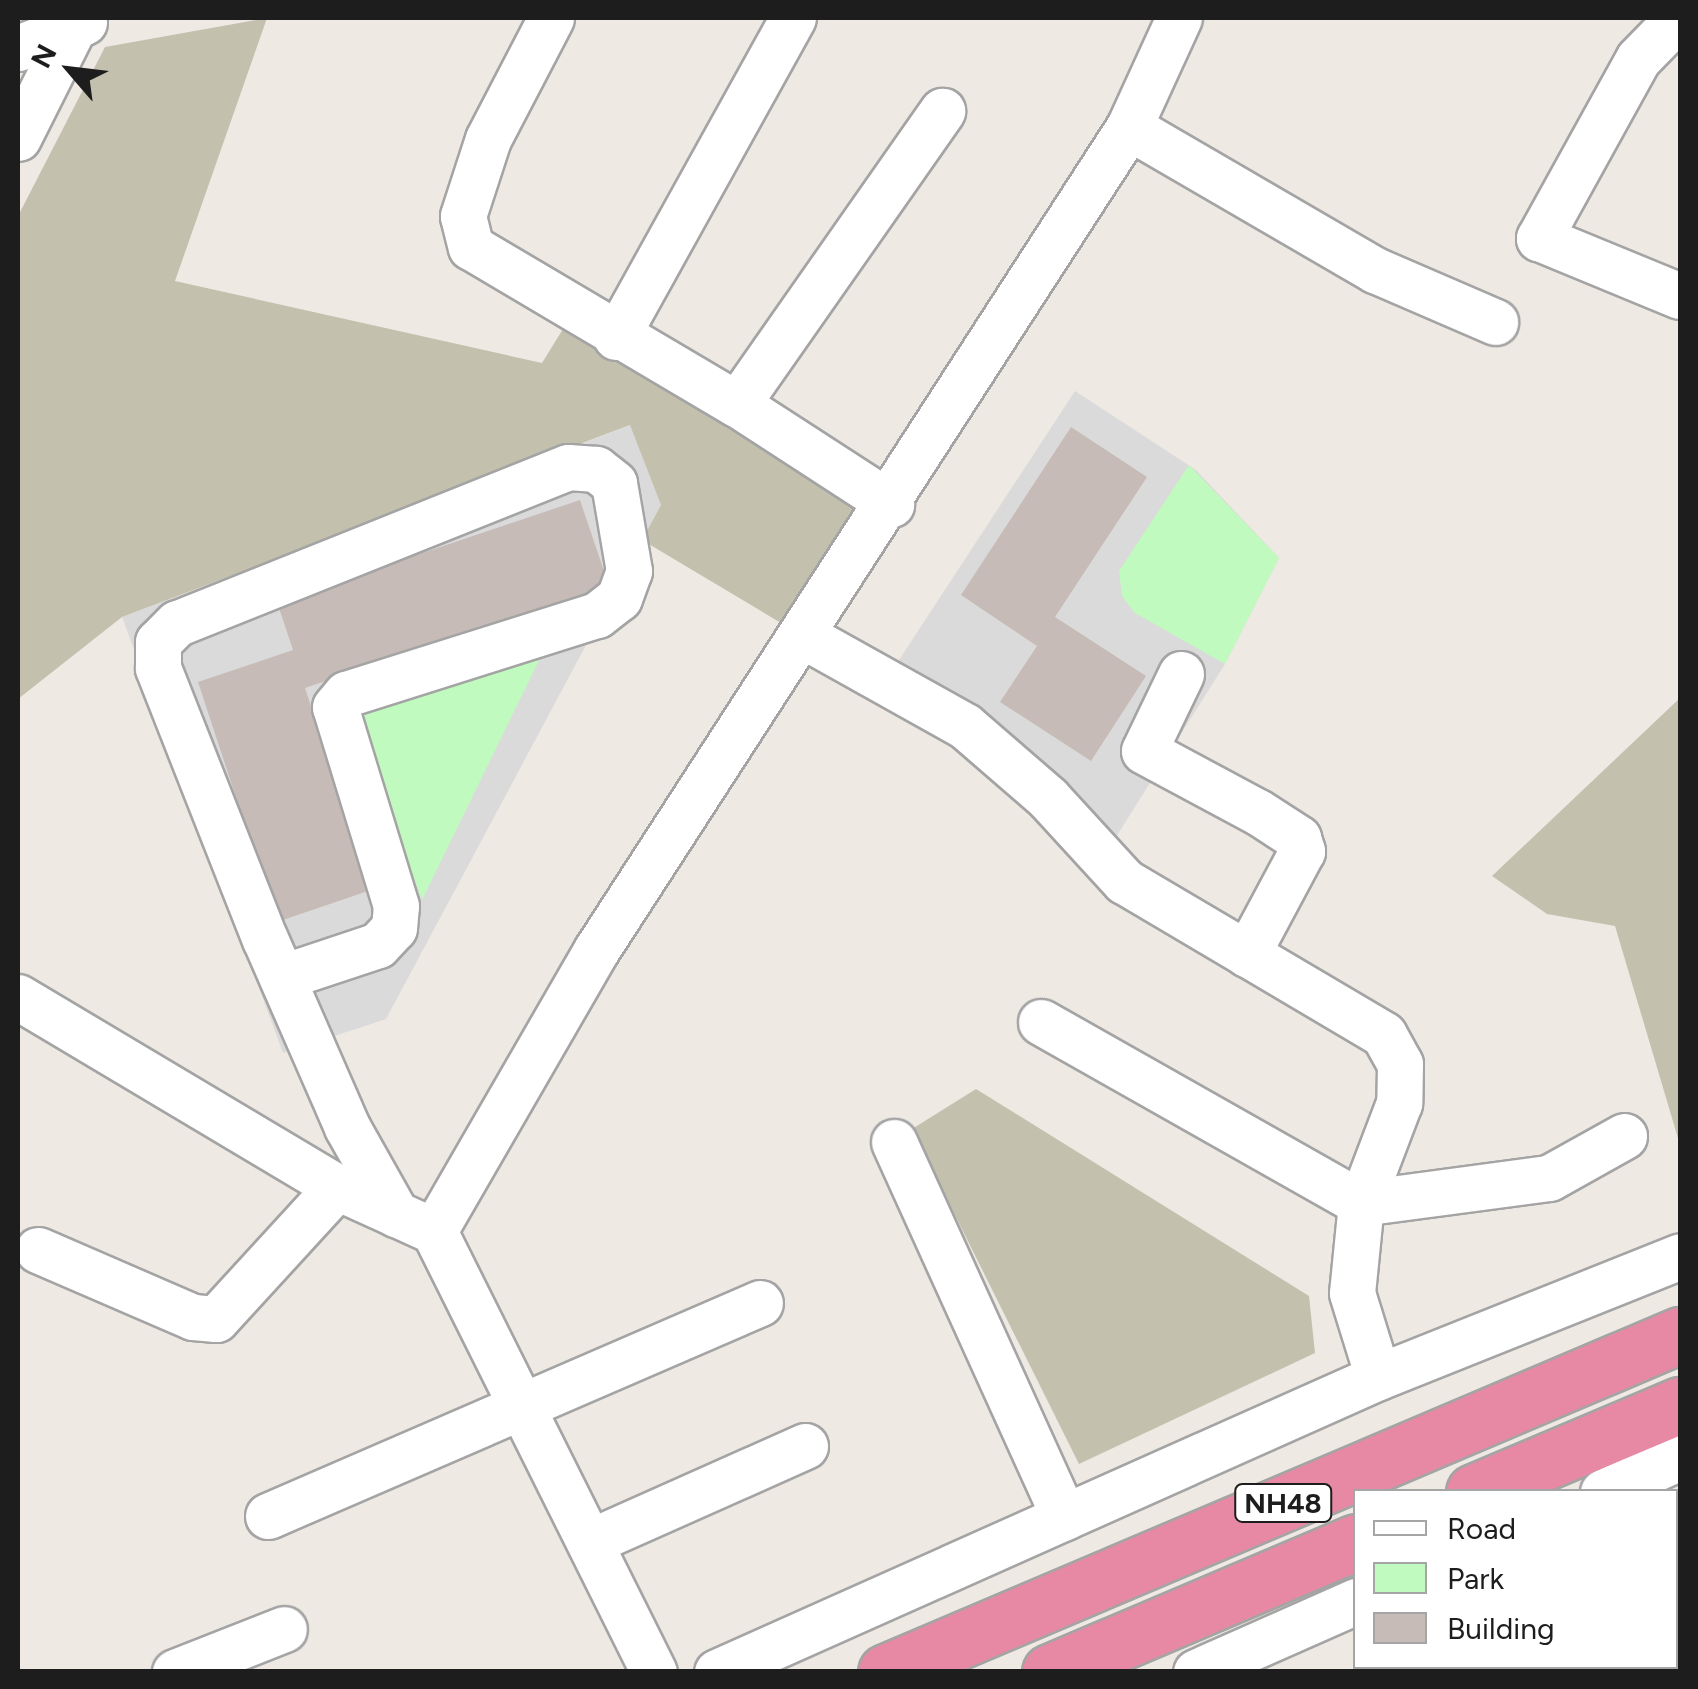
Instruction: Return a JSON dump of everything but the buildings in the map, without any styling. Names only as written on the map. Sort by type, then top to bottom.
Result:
[{"type":"highway","name":"NH48","points":[[886,1672],[1680,1335]]},
{"type":"highway","points":[[1481,1489],[1680,1404]]},
{"type":"highway","name":"NH48","points":[[1050,1672],[1353,1543]]},
{"type":"street","points":[[551,18],[488,139],[463,216],[471,247],[616,337],[737,404],[891,504]]},
{"type":"street","points":[[616,337],[793,18]]},
{"type":"street","points":[[415,1222],[891,504],[1129,127],[1179,18]]},
{"type":"street","points":[[1678,18],[1638,59],[1539,238],[1680,296]]},
{"type":"street","points":[[18,48],[85,22]]},
{"type":"street","points":[[18,138],[85,22]]},
{"type":"street","points":[[737,404],[942,111]]},
{"type":"street","points":[[1129,127],[1374,270],[1495,322]]},
{"type":"street","points":[[282,976],[378,945],[394,928],[396,906],[336,724],[336,707],[346,694],[598,615],[619,598],[629,571],[614,482],[596,469],[568,467],[177,623],[158,642],[158,668],[282,976],[347,1127],[415,1222],[526,1406],[594,1540],[654,1672]]},
{"type":"street","points":[[804,636],[965,726],[1048,798],[1124,881],[1384,1035],[1400,1064],[1399,1104],[1362,1203],[1352,1293],[1378,1377]]},
{"type":"street","points":[[1180,674],[1144,751],[1258,812],[1298,838],[1302,851],[1247,954]]},
{"type":"street","points":[[18,996],[337,1187],[415,1222]]},
{"type":"street","points":[[1041,1022],[1362,1203],[1549,1178],[1624,1136]]},
{"type":"street","points":[[894,1142],[1064,1517]]},
{"type":"street","points":[[38,1250],[193,1317],[216,1319],[337,1187]]},
{"type":"street","points":[[717,1672],[1378,1377],[1680,1256]]},
{"type":"street","points":[[268,1516],[760,1303]]},
{"type":"street","points":[[594,1540],[805,1446]]},
{"type":"street","points":[[1610,1489],[1680,1457]]},
{"type":"street","points":[[1196,1672],[1271,1656],[1353,1603]]},
{"type":"street","points":[[175,1672],[284,1629]]},
{"type":"shaded area","points":[[267,18],[175,281],[542,363],[563,329],[864,507],[781,623],[642,540],[661,505],[630,425],[122,617],[18,699],[18,216],[105,47]]},
{"type":"shaded area","points":[[1075,391],[1196,470],[1279,558],[1225,664],[1099,864],[911,716],[899,660]]},
{"type":"shaded area","points":[[631,425],[661,505],[386,1019],[283,1053],[122,617]]},
{"type":"shaded area","points":[[1680,698],[1680,1145],[1615,926],[1547,914],[1492,876]]},
{"type":"shaded area","points":[[976,1089],[1309,1296],[1315,1353],[1079,1464],[912,1129]]},
{"type":"shaded area","points":[[1680,1559],[1680,1671],[1455,1672],[1678,1669]]},
{"type":"green space","points":[[1189,465],[1279,558],[1225,664],[1135,613],[1122,596],[1119,571]]},
{"type":"green space","points":[[547,644],[422,900],[354,716]]}]
